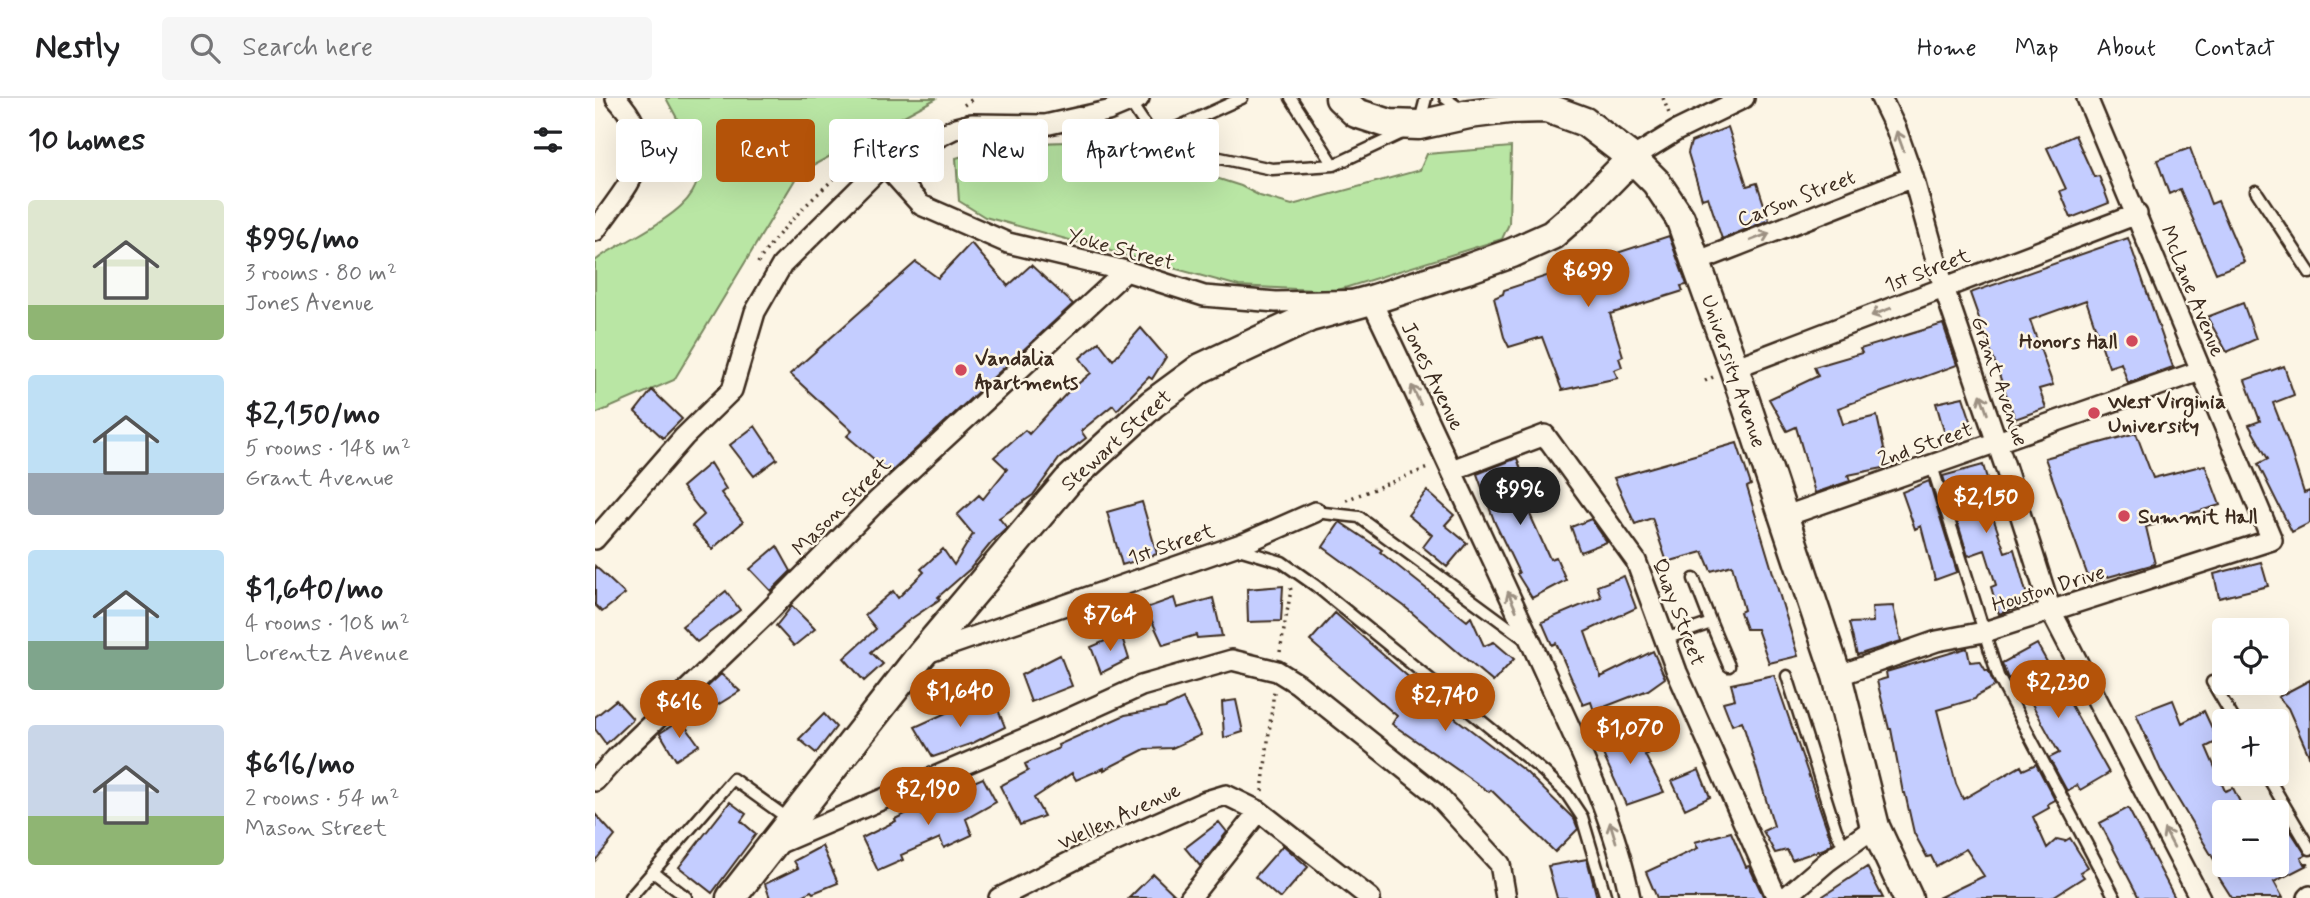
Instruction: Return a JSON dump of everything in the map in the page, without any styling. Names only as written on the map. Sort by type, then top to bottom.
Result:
[{"type":"street","points":[[595,231],[632,178],[640,158],[641,144],[637,126],[616,98]]},
{"type":"street","name":"University Avenue","points":[[1339,98],[1356,113],[1389,124],[1422,111],[1469,114],[1547,108],[1585,122],[1632,158],[1656,182],[1679,219],[1734,368],[1837,676],[1875,827],[1908,898]]},
{"type":"street","points":[[1632,158],[1676,131],[1744,98]]},
{"type":"street","name":"Grant Avenue","points":[[1881,98],[1896,129],[1913,177],[1944,288],[2051,611],[2200,898]]},
{"type":"street","name":"McLane Avenue","points":[[2087,98],[2272,540]]},
{"type":"street","points":[[944,136],[972,124],[1045,125],[1108,111],[1135,100]]},
{"type":"street","name":"Stewart Street","points":[[731,898],[921,655],[1069,481],[1151,404],[1201,368],[1253,341],[1310,317],[1490,261],[1552,235],[1632,158]]},
{"type":"street","name":"Carson Street","points":[[1696,262],[1913,177]]},
{"type":"street","points":[[595,539],[684,437],[732,390],[755,312],[782,265],[866,182]]},
{"type":"street","name":"Yoke Street","points":[[900,182],[921,205],[1008,243],[1126,271],[1204,296],[1276,302],[1371,300]]},
{"type":"street","name":"1st Street","points":[[1734,368],[2137,214]]},
{"type":"street","name":"Mason Street","points":[[595,781],[764,616],[877,500],[1126,271]]},
{"type":"street","name":"Jones Avenue","points":[[1371,300],[1452,470],[1604,805],[1625,869],[1630,898]]},
{"type":"street","name":"2nd Street","points":[[1783,517],[2200,371]]},
{"type":"street","name":"Quay Street","points":[[1452,470],[1545,435],[1636,561],[1677,672],[1777,898]]},
{"type":"street","name":"1st Street","points":[[921,655],[1231,547],[1315,512]]},
{"type":"street","name":"Houston Drive","points":[[1837,676],[1937,642],[1985,632],[2272,540]]},
{"type":"street","points":[[768,848],[1042,731],[1141,685],[1232,660],[1277,671],[1298,684],[1436,794],[1500,864],[1506,898]]},
{"type":"street","name":"Wellen Avenue","points":[[999,898],[1080,858],[1206,801],[1226,795],[1259,811],[1370,898]]},
{"type":"street","points":[[1190,898],[1259,811]]},
{"type":"street","points":[[1785,898],[1875,827]]},
{"type":"lane","points":[[1196,119],[1242,98]]},
{"type":"lane","points":[[1291,98],[1334,165]]},
{"type":"lane","points":[[1445,98],[1469,114]]},
{"type":"lane","points":[[1135,100],[1144,119]]},
{"type":"lane","points":[[1219,158],[1272,169],[1334,165],[1422,111]]},
{"type":"lane","points":[[2256,191],[2310,272]]},
{"type":"lane","points":[[1932,466],[1998,676],[2115,898]]},
{"type":"lane","points":[[1315,512],[1359,517],[1531,643]]},
{"type":"lane","points":[[1231,547],[1282,562],[1544,772],[1566,793],[1582,817],[1606,898]]},
{"type":"lane","points":[[1694,579],[1729,666]]},
{"type":"lane","points":[[1664,639],[1711,623]]},
{"type":"lane","points":[[1787,676],[1836,830],[1845,849]]},
{"type":"lane","points":[[630,898],[733,779],[790,821]]},
{"type":"lane","points":[[2273,786],[2310,849]]},
{"type":"lane","points":[[653,872],[686,897]]},
{"type":"path","points":[[1315,512],[1410,476]]},
{"type":"path","points":[[1259,811],[1277,671],[1291,590]]},
{"type":"green space","points":[[666,98],[937,98],[898,119],[829,119],[829,157],[815,164],[815,119],[716,119],[716,182],[794,182],[674,380],[595,414],[595,261],[663,220],[682,205],[696,182],[702,182],[702,119],[677,119]]},
{"type":"green space","points":[[1062,142],[1062,182],[1219,182],[1219,179],[1260,196],[1292,205],[1420,170],[1427,154],[1511,147],[1509,224],[1502,239],[1335,291],[1239,286],[985,217],[959,201],[956,158],[958,182],[1048,182],[1048,143]]},
{"type":"building","points":[[1728,127],[1747,186],[1757,183],[1769,220],[1722,239],[1708,197],[1702,199],[1688,153],[1691,142]]},
{"type":"building","points":[[2075,135],[2094,177],[2099,176],[2109,203],[2071,218],[2060,191],[2066,189],[2047,148]]},
{"type":"building","points":[[2190,148],[2211,204],[2218,201],[2244,262],[2216,273],[2180,189],[2169,194],[2157,160]]},
{"type":"building","points":[[1669,236],[1687,285],[1681,286],[1683,291],[1610,314],[1623,356],[1619,358],[1622,367],[1614,370],[1618,378],[1562,390],[1542,337],[1509,347],[1494,298],[1503,294],[1504,290]]},
{"type":"building","name":"Honors Hall","points":[[2128,238],[2173,367],[2128,383],[2121,363],[2109,367],[2086,300],[2030,320],[2053,385],[2039,389],[2046,408],[2015,419],[1970,293]]},
{"type":"building","points":[[971,243],[1008,286],[1031,265],[1073,304],[890,473],[847,436],[852,431],[790,374],[916,262],[938,278]]},
{"type":"building","points":[[2243,303],[2256,339],[2227,352],[2207,317]]},
{"type":"building","points":[[1943,324],[1957,365],[1838,408],[1843,424],[1877,416],[1888,467],[1848,475],[1850,481],[1815,493],[1796,427],[1787,431],[1769,399],[1818,376],[1814,367],[1862,353],[1860,349]]},
{"type":"building","points":[[1141,328],[1166,357],[1152,379],[1149,377],[1117,410],[1113,405],[1081,431],[1086,438],[1059,459],[1033,495],[999,518],[1007,528],[970,569],[938,597],[940,599],[871,652],[883,664],[864,681],[844,658],[876,629],[865,615],[893,591],[898,598],[924,572],[921,569],[943,549],[954,565],[973,534],[957,515],[979,495],[983,499],[1007,469],[994,457],[1025,430],[1029,434],[1067,393],[1091,373],[1080,358],[1099,342],[1113,360]]},
{"type":"building","points":[[2284,366],[2294,395],[2273,403],[2304,493],[2310,491],[2310,523],[2292,532],[2258,464],[2268,459],[2249,425],[2260,421],[2245,380]]},
{"type":"building","points":[[652,390],[682,419],[663,438],[635,412]]},
{"type":"building","points":[[1963,397],[1973,427],[1946,438],[1936,403]]},
{"type":"building","points":[[755,426],[777,459],[754,476],[730,445]]},
{"type":"building","name":"Summit Hall","points":[[2136,433],[2153,478],[2205,465],[2220,505],[2146,527],[2155,564],[2090,582],[2045,458]]},
{"type":"building","points":[[1737,443],[1751,485],[1747,487],[1798,656],[1769,663],[1757,629],[1746,629],[1740,612],[1744,610],[1732,565],[1711,571],[1703,552],[1667,562],[1652,518],[1635,524],[1614,478]]},
{"type":"building","points":[[1517,458],[1534,508],[1528,510],[1550,559],[1556,557],[1566,580],[1532,598],[1517,574],[1519,573],[1495,523],[1477,474]]},
{"type":"building","points":[[710,463],[726,489],[721,493],[743,522],[712,549],[692,526],[704,515],[682,487]]},
{"type":"building","points":[[1983,465],[1994,502],[1988,503],[2005,552],[2014,549],[2029,603],[1999,614],[1991,587],[1996,585],[1985,550],[1968,556],[1943,476]]},
{"type":"building","points":[[1929,481],[1957,572],[1935,580],[1921,526],[1915,529],[1902,492]]},
{"type":"building","points":[[1427,491],[1454,515],[1445,525],[1467,543],[1447,567],[1423,547],[1432,535],[1408,515]]},
{"type":"building","points":[[1142,502],[1157,554],[1122,565],[1107,512]]},
{"type":"building","points":[[1591,519],[1607,542],[1580,552],[1571,527]]},
{"type":"building","points":[[1340,522],[1382,550],[1380,552],[1467,621],[1471,617],[1484,646],[1494,642],[1514,659],[1493,682],[1404,606],[1323,547]]},
{"type":"building","points":[[777,546],[791,571],[771,591],[750,569]]},
{"type":"building","points":[[2261,562],[2268,586],[2219,598],[2214,574]]},
{"type":"building","points":[[595,566],[625,594],[602,612],[595,605]]},
{"type":"building","points":[[1624,576],[1636,608],[1585,632],[1601,677],[1653,651],[1665,678],[1648,690],[1594,711],[1591,702],[1583,705],[1556,643],[1552,645],[1542,622],[1601,597],[1597,586]]},
{"type":"building","points":[[1283,586],[1281,621],[1248,622],[1247,589]]},
{"type":"building","points":[[726,591],[740,610],[697,642],[682,626]]},
{"type":"building","points":[[1174,598],[1177,608],[1213,598],[1222,636],[1197,638],[1196,635],[1163,645],[1146,608]]},
{"type":"building","points":[[792,606],[815,629],[794,646],[776,626]]},
{"type":"building","points":[[1893,606],[1901,641],[1857,655],[1849,623],[1873,622],[1872,607]]},
{"type":"building","points":[[1335,613],[1412,680],[1409,683],[1526,772],[1574,819],[1578,829],[1555,852],[1491,790],[1489,792],[1392,724],[1397,716],[1310,641]]},
{"type":"building","points":[[1121,634],[1129,659],[1101,673],[1091,647]]},
{"type":"building","points":[[2037,644],[2109,773],[2080,790],[2077,785],[2067,791],[2049,758],[2059,753],[2016,675],[2008,679],[2002,663]]},
{"type":"building","points":[[1967,648],[1970,662],[1980,661],[1986,671],[1988,670],[1995,686],[1975,699],[1937,710],[1956,784],[1963,799],[2021,766],[2023,770],[2036,764],[2055,800],[2048,804],[2049,808],[2033,817],[2047,848],[2057,839],[2065,841],[2070,838],[2088,867],[2080,872],[2084,877],[2051,898],[1938,898],[1984,876],[1966,849],[1936,866],[1931,856],[1927,857],[1914,833],[1903,793],[1891,729],[1877,681],[1887,678],[1886,672]]},
{"type":"building","points":[[1060,655],[1072,686],[1031,702],[1021,675]]},
{"type":"building","points":[[721,674],[740,691],[711,709],[700,694]]},
{"type":"building","points":[[1774,675],[1832,843],[1824,849],[1792,860],[1787,850],[1775,853],[1763,831],[1774,826],[1742,721],[1732,725],[1723,702],[1735,699],[1731,684]]},
{"type":"building","points":[[2310,680],[2310,758],[2289,709],[2278,697],[2289,695],[2289,691]]},
{"type":"building","points":[[1183,699],[1201,735],[1172,748],[1145,749],[1104,770],[1076,780],[1072,773],[1034,798],[1044,816],[1020,825],[1000,786],[1028,771],[1025,764],[1059,748],[1058,745],[1125,715],[1165,708]]},
{"type":"building","points":[[616,700],[633,719],[606,744],[595,729],[595,717]]},
{"type":"building","points":[[1236,700],[1243,732],[1224,738],[1222,702]]},
{"type":"building","points":[[2173,700],[2182,723],[2204,711],[2212,728],[2212,744],[2206,747],[2212,761],[2212,786],[2223,786],[2225,791],[2233,788],[2239,800],[2212,800],[2212,856],[2161,771],[2136,714]]},
{"type":"building","points":[[995,702],[1005,727],[973,743],[933,757],[915,727],[959,707],[963,716]]},
{"type":"building","points":[[824,714],[836,727],[816,753],[799,739]]},
{"type":"building","points":[[681,720],[699,745],[676,760],[660,733]]},
{"type":"building","points":[[1637,726],[1648,754],[1645,755],[1664,792],[1626,805],[1597,741]]},
{"type":"building","points":[[1699,770],[1710,797],[1685,809],[1672,781]]},
{"type":"building","points":[[983,778],[996,802],[966,819],[972,835],[944,848],[940,838],[901,855],[903,860],[878,871],[862,838],[917,808],[922,816],[966,796],[962,787]]},
{"type":"building","points":[[730,802],[746,814],[741,821],[756,834],[712,893],[679,867]]},
{"type":"building","points":[[2128,808],[2175,898],[2139,898],[2100,823]]},
{"type":"building","points":[[595,814],[615,836],[595,861]]},
{"type":"building","points":[[1219,822],[1227,832],[1200,866],[1185,848]]},
{"type":"building","points":[[2289,829],[2306,855],[2301,858],[2304,864],[2309,864],[2289,874]]},
{"type":"building","points":[[1731,832],[1746,867],[1749,866],[1764,898],[1657,898],[1646,872],[1698,848],[1695,842]]},
{"type":"building","points":[[1283,845],[1308,867],[1279,898],[1255,877]]},
{"type":"building","points":[[822,846],[838,883],[813,893],[811,891],[799,898],[770,898],[765,884],[798,868],[794,861]]},
{"type":"building","points":[[1587,859],[1597,898],[1557,898],[1548,866]]},
{"type":"building","points":[[1867,867],[1883,898],[1820,898]]},
{"type":"building","points":[[1153,874],[1178,898],[1129,898]]},
{"type":"building","points":[[2219,877],[2284,877],[2274,882],[2283,898],[2232,898]]},
{"type":"place","name":"Honors Hall","points":[[2132,341]]},
{"type":"place","name":"Vandalia Apartments","points":[[961,370]]},
{"type":"place","name":"West Virginia University","points":[[2094,413]]},
{"type":"place","name":"Summit Hall","points":[[2124,516]]}]
